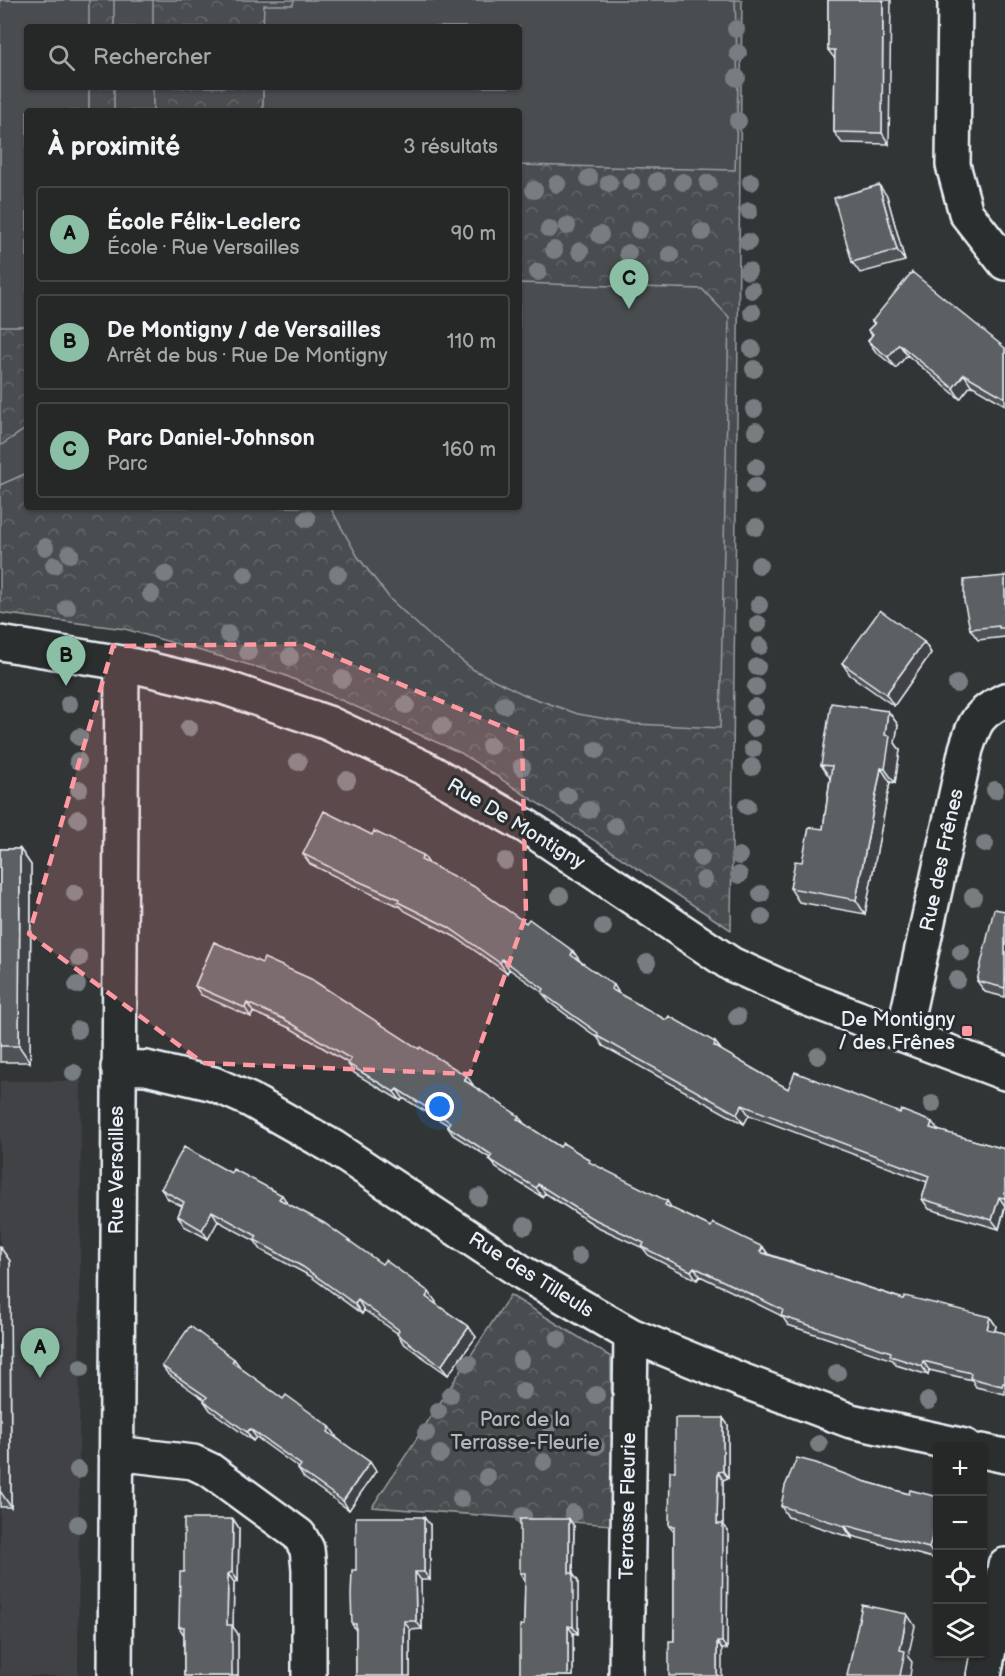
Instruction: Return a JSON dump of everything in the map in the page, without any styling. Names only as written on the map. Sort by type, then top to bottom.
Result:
[{"type":"street","points":[[955,0],[953,165],[966,213],[1005,263]]},
{"type":"street","name":"Rue De Montigny","points":[[0,643],[122,663],[223,687],[328,723],[424,768],[526,826],[731,964],[808,999],[1005,1073]]},
{"type":"street","name":"Rue Versailles","points":[[115,1676],[122,663]]},
{"type":"street","name":"Rue des Frênes","points":[[903,1035],[966,748],[973,727],[987,709],[1005,700]]},
{"type":"street","name":"Rue des Tilleuls","points":[[118,1067],[146,1068],[214,1084],[259,1105],[333,1147],[523,1273],[631,1335],[741,1380],[851,1421],[947,1442]]},
{"type":"street","name":"Terrasse Fleurie","points":[[626,1676],[631,1335]]},
{"type":"street","points":[[987,1452],[1005,1456]]},
{"type":"street","points":[[116,1453],[193,1462],[210,1470],[299,1535],[307,1549],[309,1569],[309,1676]]},
{"type":"street","points":[[984,1676],[1005,1565]]},
{"type":"highlighted area","points":[[304,644],[522,735],[526,915],[470,1074],[203,1063],[29,934],[113,646]]},
{"type":"shaded area","points":[[0,1081],[81,1081],[78,1676],[0,1676]]},
{"type":"green space","points":[[0,0],[742,0],[731,930],[461,753],[284,675],[125,629],[0,613]]},
{"type":"green space","points":[[0,0],[89,0],[89,24],[24,24],[24,90],[89,90],[89,108],[24,108],[24,326],[0,326]]},
{"type":"green space","points":[[114,0],[153,0],[153,24],[114,24]]},
{"type":"green space","points":[[294,0],[735,0],[738,87],[735,170],[522,165],[522,108],[263,108],[263,90],[522,90],[522,24],[263,24],[264,5],[293,5]]},
{"type":"green space","points":[[114,90],[153,90],[153,108],[114,108]]},
{"type":"green space","points":[[522,283],[702,289],[729,317],[720,728],[635,724],[578,714],[525,695],[474,670],[430,636],[391,600],[358,557],[332,510],[522,510]]},
{"type":"green space","points":[[24,430],[24,474],[0,485],[0,446]]},
{"type":"green space","name":"Parc de la Terrasse-Fleurie","points":[[510,1295],[611,1357],[612,1525],[372,1507]]},
{"type":"building","points":[[828,0],[883,0],[882,133],[834,132],[835,50],[828,50]]},
{"type":"building","points":[[879,185],[897,250],[852,262],[834,198]]},
{"type":"building","points":[[912,272],[1005,348],[1005,398],[964,374],[953,388],[899,344],[888,357],[868,341],[873,334],[868,330],[875,323],[872,321]]},
{"type":"building","points":[[1005,576],[1005,628],[999,628],[999,626],[970,629],[964,601],[964,580]]},
{"type":"building","points":[[880,610],[924,642],[886,694],[842,663]]},
{"type":"building","points":[[831,703],[888,711],[885,735],[890,736],[885,769],[881,768],[856,900],[790,888],[795,861],[802,862],[809,827],[823,829],[832,766],[821,765]]},
{"type":"building","points":[[324,811],[372,835],[374,831],[423,855],[421,860],[473,886],[526,923],[529,919],[573,951],[571,955],[614,985],[611,989],[666,1020],[669,1016],[715,1042],[714,1046],[788,1089],[795,1072],[900,1113],[901,1110],[932,1122],[930,1128],[1005,1149],[1005,1198],[999,1197],[992,1220],[922,1199],[929,1176],[742,1105],[737,1114],[597,1036],[598,1033],[542,993],[544,989],[502,959],[500,963],[448,927],[398,902],[399,899],[303,854]]},
{"type":"building","points":[[0,849],[20,849],[19,1046],[0,1046]]},
{"type":"building","points":[[994,909],[1005,911],[1005,988],[977,981]]},
{"type":"building","points":[[214,942],[262,963],[264,958],[311,979],[419,1049],[420,1047],[467,1076],[464,1080],[519,1116],[517,1119],[560,1147],[563,1143],[590,1160],[589,1162],[667,1201],[665,1205],[711,1227],[713,1223],[763,1247],[760,1252],[903,1299],[905,1296],[990,1317],[987,1329],[1005,1333],[1005,1383],[1002,1386],[970,1378],[971,1373],[923,1361],[922,1366],[890,1356],[891,1352],[781,1316],[783,1310],[694,1267],[691,1271],[642,1247],[644,1243],[590,1217],[538,1184],[536,1188],[489,1159],[492,1155],[447,1126],[450,1122],[397,1089],[394,1092],[348,1064],[351,1059],[284,1019],[247,1003],[245,1008],[195,986]]},
{"type":"building","points":[[184,1147],[231,1173],[233,1169],[282,1195],[279,1199],[324,1223],[382,1264],[385,1260],[429,1292],[426,1297],[469,1327],[441,1366],[397,1334],[399,1330],[358,1300],[355,1304],[303,1267],[255,1240],[257,1236],[212,1211],[202,1230],[178,1216],[184,1202],[161,1189]]},
{"type":"building","points":[[190,1326],[234,1359],[232,1362],[283,1399],[286,1395],[330,1427],[328,1432],[370,1462],[343,1501],[298,1469],[301,1465],[250,1429],[247,1432],[204,1401],[207,1397],[162,1366]]},
{"type":"building","points":[[675,1418],[723,1418],[723,1471],[718,1472],[717,1524],[723,1524],[722,1642],[717,1642],[717,1676],[669,1676],[669,1641],[674,1641],[674,1526],[669,1526],[670,1471],[675,1471]]},
{"type":"building","points":[[797,1458],[909,1494],[910,1490],[933,1496],[933,1533],[929,1548],[844,1526],[781,1506],[785,1486]]},
{"type":"building","points":[[356,1517],[424,1517],[424,1572],[415,1572],[416,1621],[404,1621],[404,1676],[356,1676],[356,1624],[352,1624],[351,1596],[352,1570],[356,1570]]},
{"type":"building","points":[[184,1519],[233,1519],[232,1572],[228,1574],[227,1625],[232,1625],[232,1676],[184,1676],[184,1627],[179,1627],[180,1572],[184,1572]]},
{"type":"building","points":[[520,1519],[569,1519],[569,1573],[573,1573],[573,1627],[568,1626],[568,1676],[520,1676],[520,1625],[524,1625],[525,1573],[520,1573]]},
{"type":"building","points":[[862,1605],[907,1614],[900,1650],[905,1651],[900,1676],[847,1676]]},
{"type":"place","name":"Parc Daniel-Johnson","points":[[629,309]]},
{"type":"place","name":"De Montigny / de Versailles","points":[[66,686]]},
{"type":"place","name":"De Montigny / des Frênes","points":[[967,1031]]},
{"type":"place","name":"École Félix-Leclerc","points":[[40,1378]]}]
